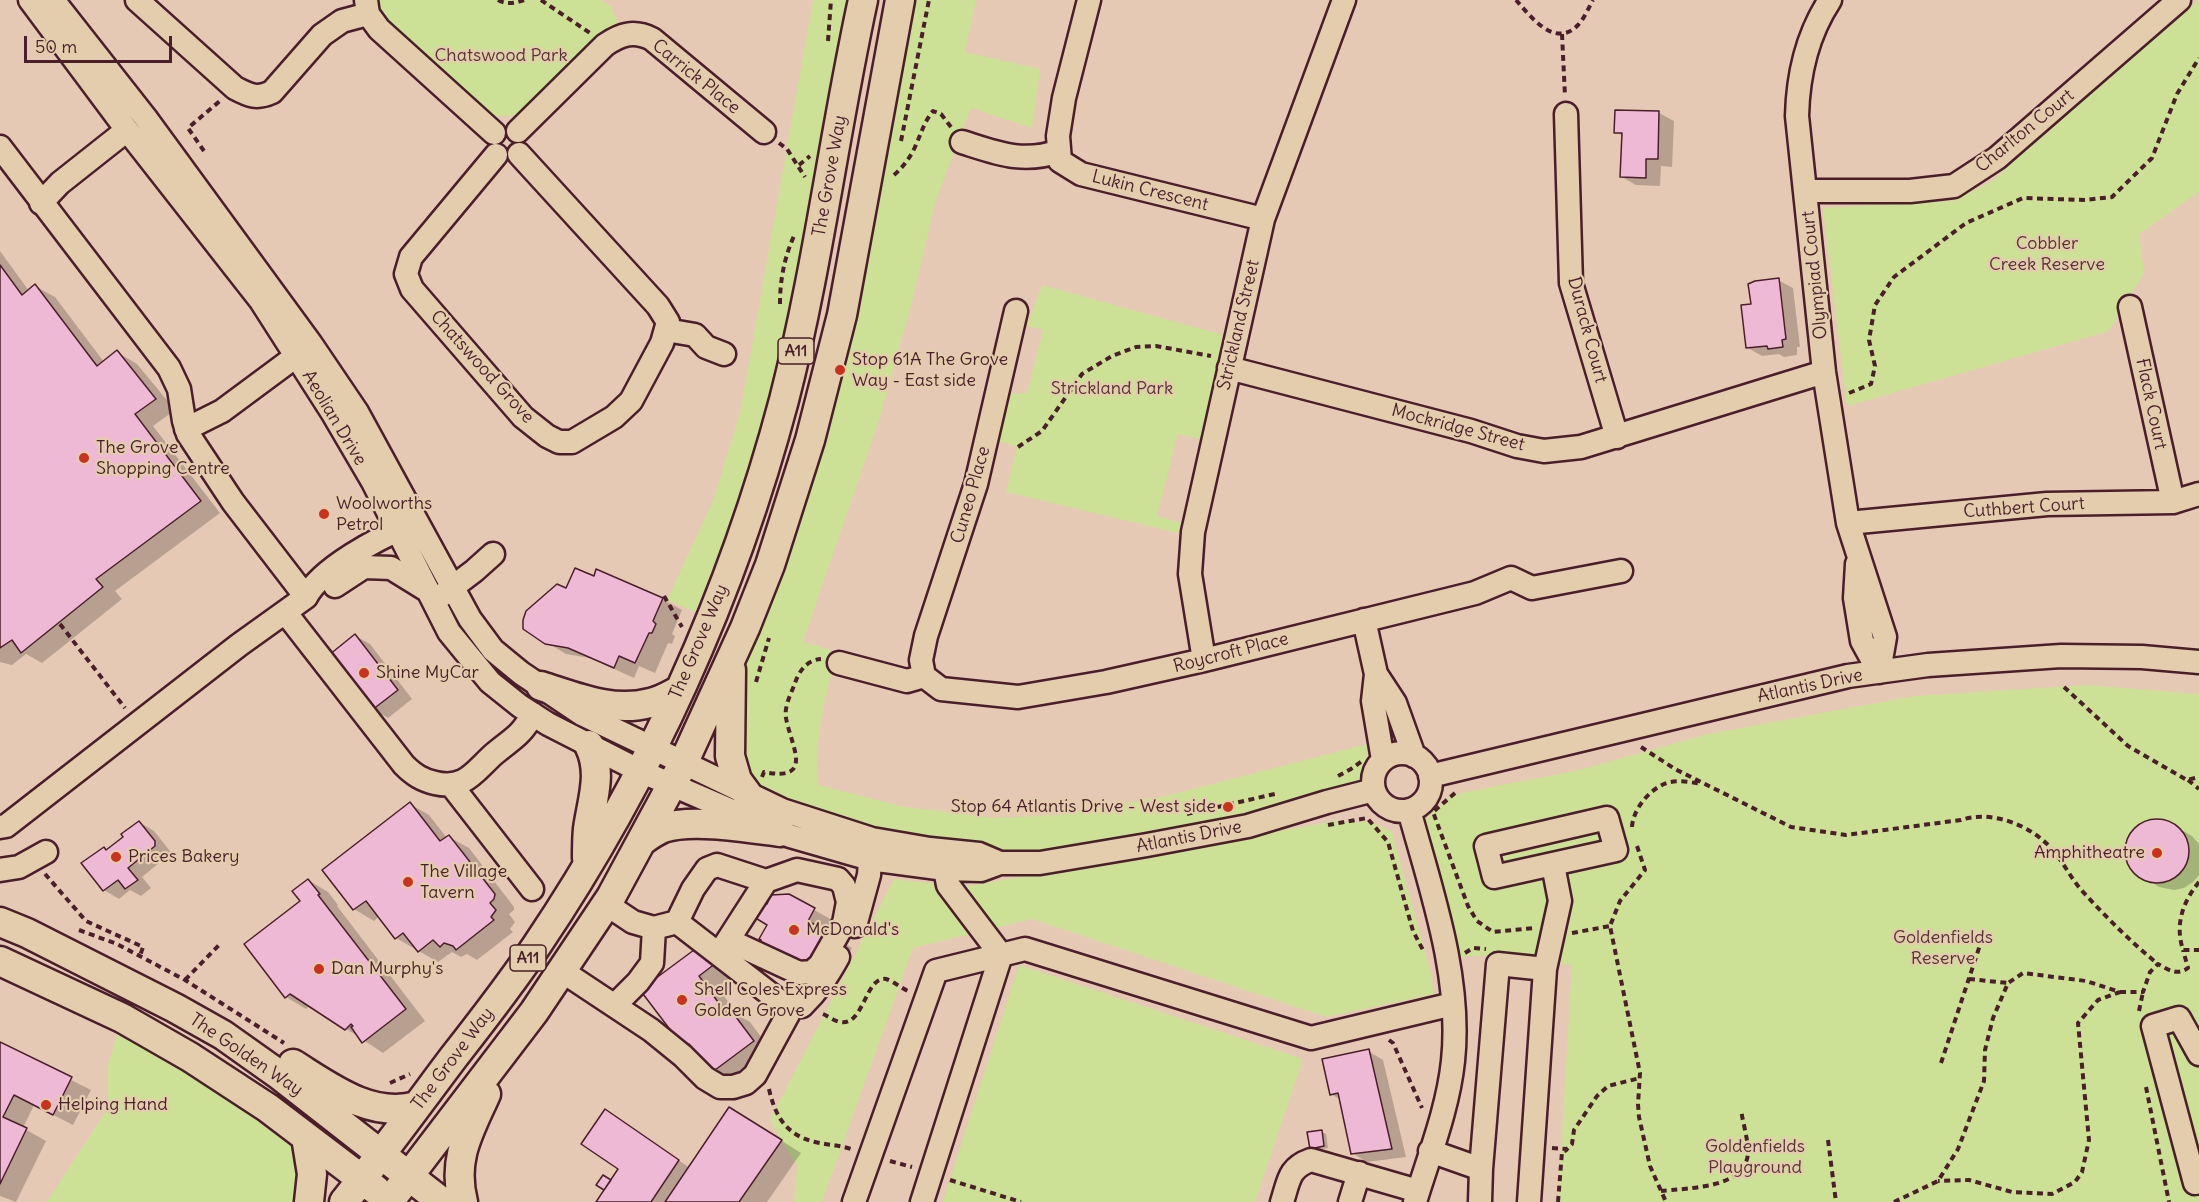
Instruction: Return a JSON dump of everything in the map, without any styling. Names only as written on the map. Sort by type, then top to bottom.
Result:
[{"type":"main road","name":"The Grove Way","points":[[345,1202],[526,961],[586,866],[646,760],[680,690],[738,548],[783,402],[815,261],[863,0]]},
{"type":"main road","name":"The Grove Way","points":[[390,1202],[505,1052],[606,904],[678,774],[731,659],[770,565],[810,440],[823,390],[842,315],[900,0]]},
{"type":"main road","points":[[731,659],[730,756],[737,780],[756,791]]},
{"type":"main road","points":[[541,686],[591,702],[625,707],[649,704],[680,690]]},
{"type":"main road","points":[[586,866],[588,830],[597,782],[597,767],[589,746]]},
{"type":"main road","points":[[643,840],[665,827],[678,825],[718,825],[780,832]]},
{"type":"main road","name":"The Golden Way","points":[[0,922],[27,933],[223,1035],[254,1056],[442,1202]]},
{"type":"main road","name":"The Golden Way","points":[[0,961],[122,1018],[190,1056],[249,1094],[390,1202]]},
{"type":"main road","points":[[175,1008],[253,1038],[336,1092],[388,1109],[417,1106]]},
{"type":"main road","points":[[463,1202],[458,1168],[460,1153],[505,1052]]},
{"type":"main road","points":[[306,1137],[311,1163],[309,1202]]},
{"type":"street","name":"Aeolian Drive","points":[[30,0],[127,130],[261,301],[357,412],[470,619],[493,650],[521,673],[646,760]]},
{"type":"street","name":"Aeolian Drive","points":[[53,0],[145,117],[304,350],[332,412],[367,472],[449,632],[490,682],[533,714],[589,746],[646,760],[678,774]]},
{"type":"street","points":[[137,0],[235,88],[251,96],[261,97],[273,92],[322,35],[367,7],[379,30],[508,159],[519,154],[523,142],[518,131],[508,126],[500,128],[495,144]]},
{"type":"street","points":[[962,142],[1028,159],[1059,151],[1058,136],[1064,98],[1089,0]]},
{"type":"street","name":"Strickland Street","points":[[1204,660],[1190,574],[1191,553],[1224,363],[1263,219],[1344,0]]},
{"type":"street","name":"Olympiad Court","points":[[1830,0],[1816,26],[1806,52],[1798,91],[1797,116],[1824,372],[1848,523],[1885,637],[1879,672]]},
{"type":"street","name":"Charlton Court","points":[[1806,191],[1910,191],[1954,186],[1997,158],[2179,0]]},
{"type":"street","name":"Carrick Place","points":[[518,131],[605,45],[617,36],[628,33],[642,34],[652,39],[764,132]]},
{"type":"street","name":"Durack Court","points":[[1566,114],[1571,283],[1617,436]]},
{"type":"street","points":[[41,203],[60,183],[127,130]]},
{"type":"street","name":"Chatswood Grove","points":[[495,144],[411,257],[405,274],[412,289],[523,417],[547,436],[559,442],[572,442],[614,417],[631,401],[662,344],[666,330]]},
{"type":"street","points":[[0,147],[169,368],[179,389],[186,429],[232,501],[306,597]]},
{"type":"street","name":"Lukin Crescent","points":[[1059,151],[1060,161],[1081,174],[1263,219]]},
{"type":"street","points":[[519,154],[658,306],[668,322],[666,330],[695,335],[706,347],[724,354]]},
{"type":"street","name":"Flack Court","points":[[2130,307],[2173,502]]},
{"type":"street","name":"Cuneo Place","points":[[924,676],[921,660],[926,636],[976,484],[1016,311]]},
{"type":"street","points":[[186,429],[222,411],[304,350]]},
{"type":"street","name":"Mockridge Street","points":[[1224,363],[1471,431],[1517,446],[1544,451],[1581,447],[1824,372]]},
{"type":"street","name":"Cuthbert Court","points":[[1848,523],[2047,504],[2173,502],[2199,494]]},
{"type":"street","points":[[0,827],[6,826],[239,645],[306,597],[312,586],[353,555],[374,541],[418,521]]},
{"type":"street","points":[[306,597],[318,596],[364,567],[391,568],[430,596],[453,587],[493,554]]},
{"type":"street","name":"Roycroft Place","points":[[924,676],[941,689],[1018,697],[1106,682],[1204,660],[1475,593],[1511,578],[1532,588],[1621,571]]},
{"type":"street","points":[[285,612],[408,770],[425,781],[452,786],[465,780],[496,752],[519,736],[533,714]]},
{"type":"street","points":[[1364,620],[1376,674],[1395,703],[1414,756]]},
{"type":"street","name":"Atlantis Drive","points":[[1430,776],[1848,676],[1928,665],[2061,656],[2142,657],[2199,662]]},
{"type":"street","points":[[839,663],[907,681],[924,676]]},
{"type":"street","points":[[1376,674],[1372,701],[1383,760]]},
{"type":"street","points":[[1405,753],[1414,756],[1425,764],[1430,776],[1431,785],[1427,797],[1420,805],[1409,810],[1399,811],[1389,808],[1374,790],[1375,771],[1383,760],[1392,755],[1405,753]]},
{"type":"street","name":"Atlantis Drive","points":[[678,774],[756,791],[782,810],[871,849],[930,849],[979,854],[1000,863]]},
{"type":"street","name":"Atlantis Drive","points":[[678,774],[780,832],[871,849],[945,869],[981,870],[1000,863],[1040,863],[1248,825],[1374,790]]},
{"type":"street","points":[[452,786],[532,889]]},
{"type":"street","points":[[1282,1202],[1292,1172],[1300,1164],[1311,1160],[1359,1173],[1416,1197],[1448,1094],[1453,1060],[1453,1004],[1443,939],[1409,810]]},
{"type":"street","points":[[1607,818],[1616,850],[1553,865],[1494,877],[1486,846],[1607,818]]},
{"type":"street","points":[[732,949],[787,1007],[802,1006],[822,985],[854,927],[867,884],[871,849]]},
{"type":"street","points":[[0,870],[19,867],[40,856]]},
{"type":"street","points":[[1529,1202],[1545,969],[1560,900],[1553,865]]},
{"type":"street","points":[[606,904],[633,922],[654,928],[677,922],[732,949],[799,973],[812,972],[820,965],[844,923],[848,902],[844,886],[838,879],[797,870],[775,878],[717,866],[707,869],[693,889],[677,922]]},
{"type":"street","points":[[945,869],[948,885],[976,925],[1001,955]]},
{"type":"street","points":[[732,949],[775,878]]},
{"type":"street","points":[[615,1005],[638,982],[652,963],[654,928]]},
{"type":"street","points":[[854,1202],[936,970],[1025,950],[1311,1038],[1453,1004]]},
{"type":"street","points":[[922,1202],[1001,955]]},
{"type":"street","points":[[1480,1202],[1497,964],[1545,969]]},
{"type":"street","points":[[562,971],[659,1037],[705,1078],[720,1087],[746,1083],[755,1075],[792,1007]]},
{"type":"street","points":[[2199,1054],[2179,1018],[2153,1026],[2195,1183],[2199,1181]]},
{"type":"street","points":[[1430,1151],[1481,1169]]},
{"type":"street","points":[[1350,1202],[1359,1173]]},
{"type":"path","points":[[498,0],[505,3],[524,0]]},
{"type":"path","points":[[541,0],[605,45]]},
{"type":"path","points":[[828,51],[831,0]]},
{"type":"path","points":[[1516,0],[1536,23],[1550,32],[1562,34],[1580,24],[1593,0]]},
{"type":"path","points":[[1562,34],[1566,114]]},
{"type":"path","points":[[1828,398],[1856,392],[1871,384],[1875,366],[1869,339],[1875,305],[1894,277],[1966,223],[2023,198],[2085,200],[2112,197],[2152,158],[2177,94],[2199,58]]},
{"type":"path","points":[[204,151],[188,128],[221,100]]},
{"type":"path","points":[[894,175],[906,164],[926,120],[933,111],[941,114],[962,142]]},
{"type":"path","points":[[764,132],[787,149],[807,181]]},
{"type":"path","points":[[780,311],[780,287],[786,252],[796,232]]},
{"type":"path","points":[[1018,447],[1041,431],[1082,374],[1112,356],[1136,347],[1156,346],[1224,363]]},
{"type":"path","points":[[664,596],[684,631],[689,622]]},
{"type":"path","points":[[60,624],[138,724]]},
{"type":"path","points":[[756,791],[764,772],[783,775],[794,769],[796,753],[786,717],[787,703],[798,676],[805,666],[815,660],[827,659],[839,663]]},
{"type":"path","points":[[2064,687],[2128,746],[2199,789]]},
{"type":"path","points":[[1630,746],[1640,746],[1675,769],[1791,827],[1846,835],[1961,820],[1973,816],[1997,818],[2028,830],[2050,846],[2078,886],[2106,917],[2158,964],[2172,972],[2182,972],[2188,968],[2178,924],[2188,898],[2199,882]]},
{"type":"path","points":[[2187,780],[2199,777]]},
{"type":"path","points":[[1632,829],[1632,817],[1640,806],[1649,795],[1665,784],[1683,782],[1706,784]]},
{"type":"path","points":[[1458,792],[1451,795],[1433,812],[1468,906],[1477,921],[1493,932],[1539,928],[1577,934],[1610,926]]},
{"type":"path","points":[[1326,826],[1367,818],[1388,842],[1413,931],[1429,962]]},
{"type":"path","points":[[1635,839],[1645,870],[1620,901],[1610,926],[1640,1078],[1639,1117],[1650,1166],[1666,1202]]},
{"type":"path","points":[[40,856],[86,921],[143,947],[140,956]]},
{"type":"path","points":[[73,927],[117,944],[185,980],[289,1047]]},
{"type":"path","points":[[1941,1063],[1980,942]]},
{"type":"path","points":[[185,980],[220,944]]},
{"type":"path","points":[[2183,950],[2199,950]]},
{"type":"path","points":[[1938,1181],[1958,1149],[1984,1081],[1985,1050],[1993,1018],[2008,983],[2023,973],[2086,981],[2120,992],[2143,992],[2150,972],[2158,964]]},
{"type":"path","points":[[822,1014],[843,1023],[852,1019],[859,1012],[873,985],[879,980],[888,979],[901,988],[926,997]]},
{"type":"path","points":[[1969,979],[2008,983]]},
{"type":"path","points":[[1894,1202],[1938,1181],[1969,1180],[2012,1192],[2052,1194],[2075,1182],[2082,1172],[2089,1140],[2078,1023],[2098,1000],[2120,992]]},
{"type":"path","points":[[1367,1025],[1371,1038],[1386,1038],[1393,1043],[1423,1112],[1428,1120],[1439,1123]]},
{"type":"path","points":[[385,1085],[405,1077],[418,1068]]},
{"type":"path","points":[[1558,1202],[1562,1152],[1572,1144],[1574,1130],[1597,1096],[1608,1086],[1640,1078]]},
{"type":"path","points":[[1661,1191],[1712,1185],[1729,1180],[1744,1167],[1748,1153],[1741,1110]]},
{"type":"path","points":[[1828,1140],[1836,1202]]},
{"type":"path","points":[[1532,1145],[1567,1149]]},
{"type":"green space","name":"Chatswood Park","points":[[376,0],[601,0],[611,7],[620,27],[518,116],[497,116],[491,121],[393,32],[381,14]]},
{"type":"green space","points":[[813,0],[865,0],[802,326],[710,618],[667,600],[713,501],[740,413]]},
{"type":"green space","points":[[902,0],[976,0],[965,52],[1040,69],[1032,128],[971,108],[936,200],[911,306],[879,420],[803,642],[837,652],[819,734],[818,785],[900,806],[993,818],[1058,815],[1165,796],[1367,744],[1366,765],[1374,790],[1040,863],[744,802],[731,659],[770,565]]},
{"type":"green space","name":"Cobbler Creek Reserve","points":[[2199,0],[2199,192],[2139,234],[2144,273],[2109,331],[1847,406],[1823,208],[1953,201],[1992,181]]},
{"type":"green space","name":"Strickland Park","points":[[1042,285],[1223,335],[1201,439],[1178,434],[1157,516],[1181,523],[1178,533],[1006,492],[1017,447],[998,441],[1006,394],[1027,393],[1043,330],[1027,326]]},
{"type":"green space","name":"Goldenfields Reserve","points":[[2087,685],[2199,694],[2199,1202],[1558,1202],[1572,965],[1485,955],[1456,958],[1424,821],[1451,795],[1579,770],[1708,734],[1914,696]]},
{"type":"green space","points":[[1335,821],[1372,822],[1392,832],[1432,977],[1433,994],[1326,1017],[1032,919],[913,948],[822,1202],[794,1202],[797,1166],[770,1120],[894,879],[963,887]]},
{"type":"green space","points":[[1019,965],[1303,1059],[1255,1202],[943,1202]]},
{"type":"green space","points":[[122,1018],[306,1137],[308,1202],[47,1202],[108,1108],[108,1065]]},
{"type":"building","points":[[1615,110],[1659,111],[1658,159],[1646,159],[1646,178],[1620,177],[1622,133],[1614,133]]},
{"type":"building","name":"The Grove Shopping Centre","points":[[0,265],[22,295],[35,284],[97,366],[117,350],[156,399],[135,414],[201,501],[96,579],[103,587],[21,653],[12,640],[0,648]]},
{"type":"building","points":[[1779,278],[1786,339],[1782,340],[1783,347],[1746,348],[1741,305],[1751,304],[1748,284]]},
{"type":"building","points":[[575,568],[594,576],[596,569],[663,598],[653,621],[656,624],[652,633],[649,633],[635,663],[619,656],[614,668],[568,648],[545,644],[523,629],[526,611],[557,584],[566,588]]},
{"type":"building","name":"Shine MyCar","points":[[355,634],[398,690],[372,710],[329,655]]},
{"type":"building","name":"The Village Tavern","points":[[410,802],[440,841],[449,835],[495,894],[490,903],[496,910],[491,917],[494,920],[456,950],[453,946],[444,943],[440,947],[433,940],[418,952],[403,933],[395,939],[366,901],[353,910],[322,870]]},
{"type":"building","name":"Amphitheatre","points":[[2157,819],[2175,825],[2183,833],[2189,851],[2183,869],[2175,877],[2157,883],[2139,877],[2131,869],[2125,851],[2131,833],[2139,825]]},
{"type":"building","name":"Prices Bakery","points":[[139,821],[155,841],[155,846],[128,868],[138,880],[125,889],[118,880],[103,891],[81,863],[104,847],[106,850],[123,837],[121,834]]},
{"type":"building","name":"Dan Murphy's","points":[[308,879],[406,1009],[362,1043],[351,1024],[345,1030],[290,994],[285,998],[244,944],[300,901],[292,891]]},
{"type":"building","name":"McDonald's","points":[[789,894],[815,908],[808,921],[833,935],[811,974],[759,945],[761,940],[759,939],[767,925],[754,917],[762,902],[767,904],[771,895]]},
{"type":"building","name":"Shell Coles Express Golden Grove","points":[[702,944],[716,963],[699,976],[726,1013],[730,1009],[754,1041],[711,1073],[689,1044],[684,1048],[640,990]]},
{"type":"building","name":"Helping Hand","points":[[0,1042],[72,1077],[53,1115],[14,1095],[3,1117],[27,1128],[0,1184]]},
{"type":"building","points":[[1369,1049],[1392,1149],[1351,1154],[1338,1093],[1330,1095],[1322,1059]]},
{"type":"building","points":[[729,1107],[782,1140],[739,1202],[665,1202]]},
{"type":"building","points":[[605,1109],[679,1160],[651,1202],[596,1202],[618,1169],[581,1144]]},
{"type":"building","points":[[1322,1130],[1324,1146],[1310,1149],[1307,1132]]},
{"type":"building","points":[[603,1175],[611,1180],[604,1190],[596,1185]]},
{"type":"place","name":"Stop 61A The Grove Way - East side","points":[[840,370]]},
{"type":"place","name":"The Grove Shopping Centre","points":[[84,458]]},
{"type":"place","name":"Woolworths Petrol","points":[[324,514]]},
{"type":"place","name":"Shine MyCar","points":[[364,673]]},
{"type":"place","name":"Stop 64 Atlantis Drive - West side","points":[[1228,807]]},
{"type":"place","name":"Amphitheatre","points":[[2157,853]]},
{"type":"place","name":"Prices Bakery","points":[[116,857]]},
{"type":"place","name":"The Village Tavern","points":[[408,882]]},
{"type":"place","name":"McDonald's","points":[[794,930]]},
{"type":"place","name":"Dan Murphy's","points":[[319,969]]},
{"type":"place","name":"Shell Coles Express Golden Grove","points":[[682,1000]]},
{"type":"place","name":"Helping Hand","points":[[46,1105]]},
{"type":"park label","name":"Goldenfields Playground","points":[[1755,1157]]}]
